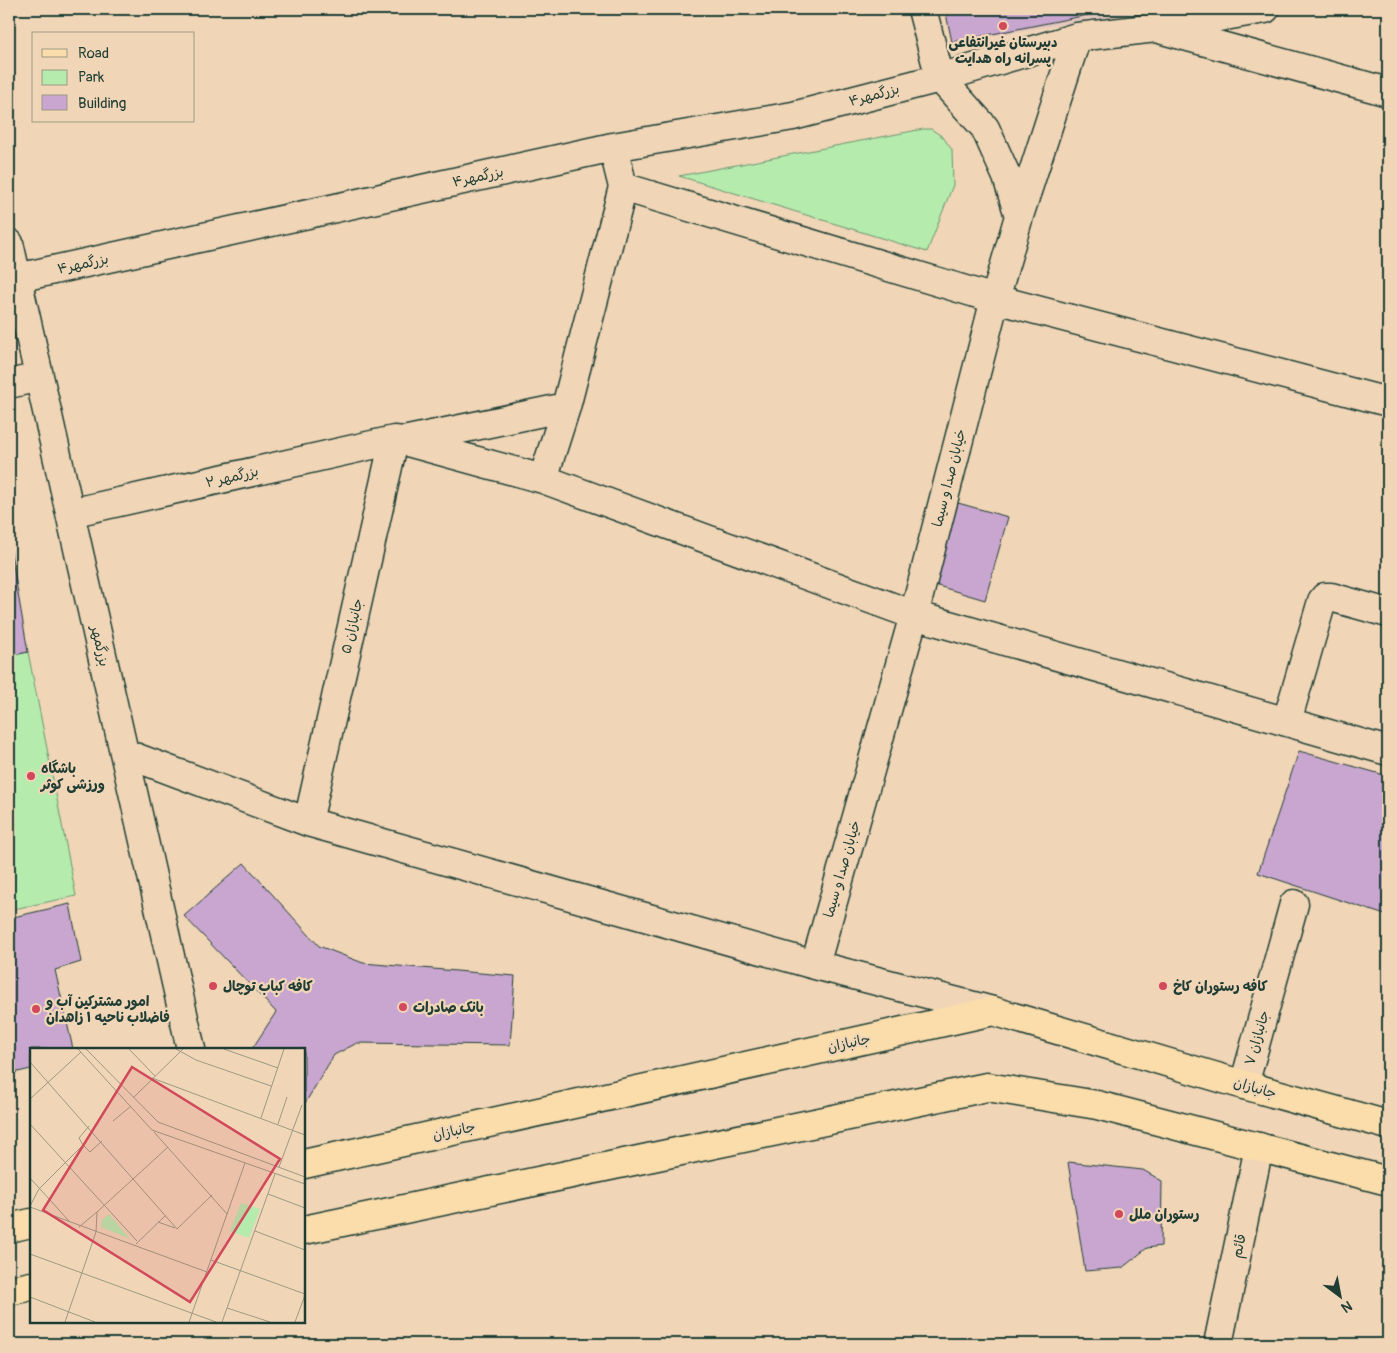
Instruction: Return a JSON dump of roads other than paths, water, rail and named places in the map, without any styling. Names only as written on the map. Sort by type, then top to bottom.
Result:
[{"type":"main road","name":"جانبازان","points":[[305,1164],[993,1011],[1388,1125]]},
{"type":"main road","points":[[305,1230],[987,1087],[1097,1105],[1388,1181]]},
{"type":"main road","points":[[9,1228],[30,1223]]},
{"type":"main road","points":[[9,1291],[30,1286]]},
{"type":"street","points":[[922,9],[940,78],[984,128],[1007,178],[1019,216]]},
{"type":"street","name":"بزرگمهر۴","points":[[17,278],[613,147],[793,116],[940,78],[1077,37],[1156,28],[1265,9]]},
{"type":"street","points":[[1156,28],[1388,92]]},
{"type":"street","name":"خیابان صدا و سیما","points":[[815,965],[914,615],[995,299],[1019,216],[1077,37]]},
{"type":"street","points":[[543,479],[566,407],[622,187],[613,147]]},
{"type":"street","points":[[622,187],[995,299],[1388,402]]},
{"type":"street","name":"بزرگمهر","points":[[9,243],[191,1048]]},
{"type":"street","points":[[9,384],[39,377]]},
{"type":"street","name":"بزرگمهر ۲","points":[[70,513],[399,441],[566,407]]},
{"type":"street","points":[[399,441],[543,479],[914,615],[1388,751]]},
{"type":"street","name":"جانبازان ۵","points":[[308,822],[399,441]]},
{"type":"street","points":[[1288,721],[1322,601],[1325,597],[1331,596],[1388,613]]},
{"type":"street","points":[[124,753],[308,822],[815,965],[993,1011]]},
{"type":"street","name":"جانبازان ۷","points":[[1244,1085],[1294,904]]},
{"type":"street","name":"قائم","points":[[1218,1344],[1259,1147]]},
{"type":"place","name":"دبیرستان غیرانتفاعی پسرانه راه هدایت","points":[[1003,26]]},
{"type":"place","name":"باشگاه ورزشی کوثر","points":[[31,776]]},
{"type":"place","name":"کافه کباب توچال","points":[[213,986]]},
{"type":"place","name":"کافه رستوران کاخ","points":[[1163,986]]},
{"type":"place","name":"بانک صادرات","points":[[403,1007]]},
{"type":"place","name":"امور مشترکین آب و فاضلاب ناحیه ۱ زاهدان","points":[[36,1009]]},
{"type":"place","name":"رستوران ملل","points":[[1119,1214]]}]
